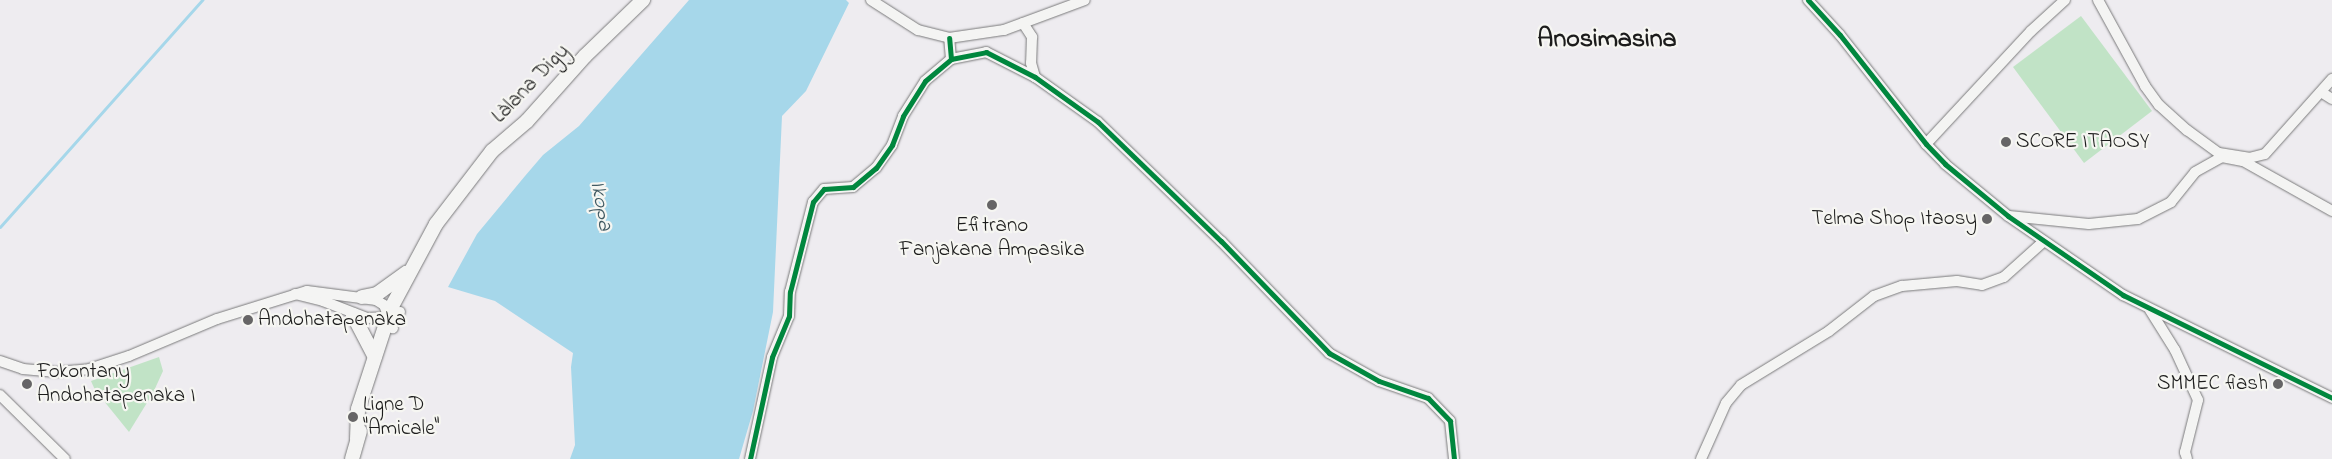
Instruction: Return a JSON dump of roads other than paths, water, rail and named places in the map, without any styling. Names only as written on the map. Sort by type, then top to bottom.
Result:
[{"type":"main road","name":"Làlana Digy","points":[[352,459],[410,269],[453,200],[492,150],[527,121],[585,56],[643,0]]},
{"type":"main road","name":"Làlana Digy","points":[[357,439],[358,409],[374,357],[453,200]]},
{"type":"main road","points":[[362,297],[386,289],[410,269]]},
{"type":"main road","points":[[353,315],[374,357]]},
{"type":"street","points":[[874,3],[918,30],[950,38],[985,34],[1023,23],[1085,0]]},
{"type":"street","points":[[1808,0],[1840,35],[1926,144],[1945,164],[2008,216],[2083,271],[2150,309],[2332,398]]},
{"type":"street","points":[[1926,144],[2031,31],[2065,0]]},
{"type":"street","points":[[2098,0],[2145,86],[2159,105],[2187,130],[2219,153],[2249,158],[2265,154],[2332,79]]},
{"type":"street","points":[[1023,23],[1032,37],[1031,63],[1035,77]]},
{"type":"street","points":[[950,38],[951,59]]},
{"type":"street","points":[[750,459],[772,357],[789,316],[790,292],[813,202],[824,189],[853,187],[876,168],[892,144],[904,116],[925,81],[951,59],[986,52],[1035,77],[1098,122],[1221,241],[1329,353],[1379,381],[1428,398],[1450,421],[1454,459]]},
{"type":"street","points":[[2321,92],[2332,99]]},
{"type":"street","points":[[2008,216],[2088,224],[2138,219],[2171,202],[2195,172],[2222,157],[2243,160],[2332,211]]},
{"type":"street","points":[[1701,459],[1726,403],[1741,385],[1830,331],[1874,296],[1902,286],[1957,281],[1982,285],[2004,277],[2043,242]]},
{"type":"street","points":[[0,361],[24,369],[49,372],[89,369],[129,356],[217,319],[307,290],[362,297],[384,305],[394,319]]},
{"type":"street","points":[[294,294],[323,301],[353,315],[375,319],[394,319]]},
{"type":"street","points":[[2150,309],[2175,350],[2198,400],[2185,452],[2187,459]]},
{"type":"street","points":[[0,395],[64,459]]},
{"type":"water","name":"Ikopa","points":[[689,0],[846,0],[849,3],[806,91],[782,116],[773,312],[753,411],[739,459],[570,459],[575,445],[571,367],[573,353],[495,301],[448,287],[477,234],[525,176],[543,155],[579,126]]},
{"type":"waterway","points":[[0,227],[202,0]]},
{"type":"place","name":"SCORE ITAOSY","points":[[2006,142]]},
{"type":"place","name":"Efitrano Fanjakana Ampasika","points":[[992,205]]},
{"type":"place","name":"Telma Shop Itaosy","points":[[1987,219]]},
{"type":"place","name":"Andohatapenaka","points":[[248,320]]},
{"type":"place","name":"Fokontany Andohatapenaka I","points":[[27,384]]},
{"type":"place","name":"SMMEC flash","points":[[2278,384]]},
{"type":"place","name":"Ligne D \"Amicale\"","points":[[353,417]]},
{"type":"district","name":"Anosimasina","points":[[1607,41]]}]
